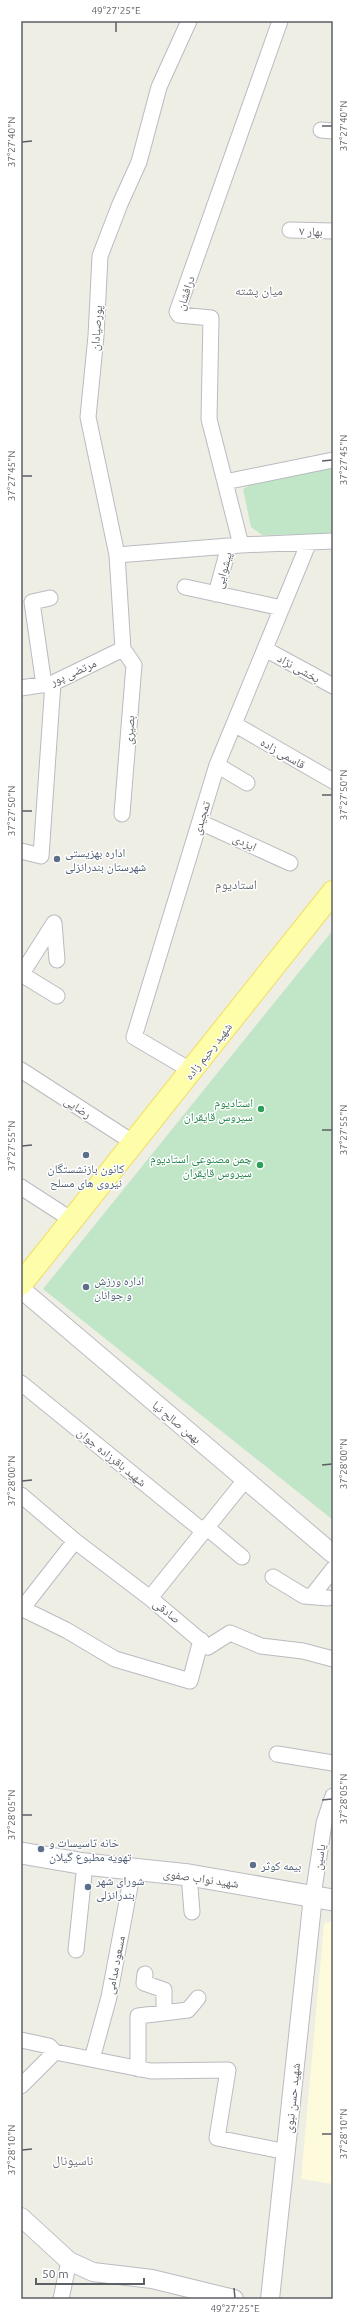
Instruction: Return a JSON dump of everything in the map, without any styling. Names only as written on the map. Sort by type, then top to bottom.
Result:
[{"type":"main road","name":"شهید رحیم زاده","points":[[21,1284],[333,892]]},
{"type":"main road","name":"شهید نواب صفوی","points":[[21,1854],[85,1864],[189,1875],[323,1898]]},
{"type":"street","name":"پورصیادان","points":[[123,650],[117,555],[88,417],[96,336],[100,256],[120,204],[140,162],[158,87],[189,21]]},
{"type":"street","name":"درافشان","points":[[235,545],[225,482],[209,419],[211,318],[179,315],[177,312],[280,21]]},
{"type":"street","name":"بهار ۷","points":[[290,230],[333,231]]},
{"type":"street","points":[[225,482],[333,460]]},
{"type":"street","points":[[117,555],[235,545],[333,541]]},
{"type":"street","name":"تمجیدی","points":[[192,1071],[134,1037],[217,765],[309,542]]},
{"type":"street","name":"پیشوایی","points":[[216,594],[235,545]]},
{"type":"street","points":[[185,587],[282,608]]},
{"type":"street","points":[[21,851],[41,856],[49,684],[32,602],[50,598]]},
{"type":"street","name":"بخشی نژاد","points":[[265,649],[333,686]]},
{"type":"street","name":"مرتضی پور","points":[[21,688],[49,684],[123,650]]},
{"type":"street","name":"بصیری","points":[[122,814],[134,665],[123,650]]},
{"type":"street","name":"قاسمی زاده","points":[[234,724],[333,781]]},
{"type":"street","points":[[217,765],[247,783]]},
{"type":"street","name":"ایزدی","points":[[200,822],[290,863]]},
{"type":"street","points":[[57,960],[54,923],[21,974],[57,996]]},
{"type":"street","name":"رضایی","points":[[21,1070],[134,1143]]},
{"type":"street","points":[[21,1187],[72,1220]]},
{"type":"street","name":"بهمن صالح نیا","points":[[21,1289],[333,1554]]},
{"type":"street","name":"شهید باقرزاده جوان","points":[[21,1383],[242,1557]]},
{"type":"street","points":[[150,1598],[245,1480]]},
{"type":"street","name":"صادقی","points":[[21,1495],[75,1541],[150,1598],[201,1640]]},
{"type":"street","points":[[75,1541],[21,1611],[66,1630],[115,1659],[190,1682],[201,1640]]},
{"type":"street","points":[[312,1596],[333,1569]]},
{"type":"street","points":[[273,1577],[304,1596],[328,1598]]},
{"type":"street","points":[[201,1640],[208,1647],[230,1633],[261,1646],[303,1651],[333,1659]]},
{"type":"street","points":[[277,1754],[333,1763]]},
{"type":"street","name":"یاسین","points":[[323,1898],[324,1823],[333,1796]]},
{"type":"street","points":[[76,1950],[85,1864]]},
{"type":"street","name":"مسعود مدامی","points":[[92,2059],[109,1997],[134,1870]]},
{"type":"street","points":[[189,1875],[192,1912]]},
{"type":"street","name":"شهید حسن نبوی","points":[[270,2299],[287,2152],[323,1898]]},
{"type":"street","points":[[146,1974],[144,1982],[164,1990],[164,2013]]},
{"type":"street","points":[[138,2069],[138,2016],[188,2010],[198,1998]]},
{"type":"street","points":[[21,2040],[49,2046],[55,2052],[151,2071],[228,2070],[217,2138],[287,2152]]},
{"type":"street","points":[[21,2086],[55,2052]]},
{"type":"street","points":[[21,2217],[69,2261],[93,2272],[152,2279],[234,2299]]},
{"type":"street","points":[[61,2299],[69,2261]]},
{"type":"shaded area","points":[[333,1920],[333,2184],[301,2179],[324,1924]]},
{"type":"green space","points":[[333,463],[333,534],[262,535],[251,527],[243,489],[267,476]]},
{"type":"green space","name":"استادیوم سیروس قایقران","points":[[333,930],[333,1520],[43,1289]]},
{"type":"place","name":"اداره بهزیستی شهرستان بندرانزلی","points":[[57,859]]},
{"type":"place","name":"استادیوم سیروس قایقران","points":[[261,1109]]},
{"type":"place","name":"کانون بازنشستگان نیروی های مسلح","points":[[86,1155]]},
{"type":"place","name":"چمن مصنوعی استادیوم سیروس قایقران","points":[[260,1165]]},
{"type":"place","name":"اداره ورزش و جوانان","points":[[86,1287]]},
{"type":"place","name":"خانه تاسیسات و تهویه مطبوع گیلان","points":[[41,1849]]},
{"type":"place","name":"بیمه کوثر","points":[[253,1865]]},
{"type":"place","name":"شورای شهر بندرانزلی","points":[[88,1887]]},
{"type":"district","name":"میان پشته","points":[[259,290]]},
{"type":"district","name":"استادیوم","points":[[236,884]]},
{"type":"district","name":"ناسیونال","points":[[73,2160]]}]
